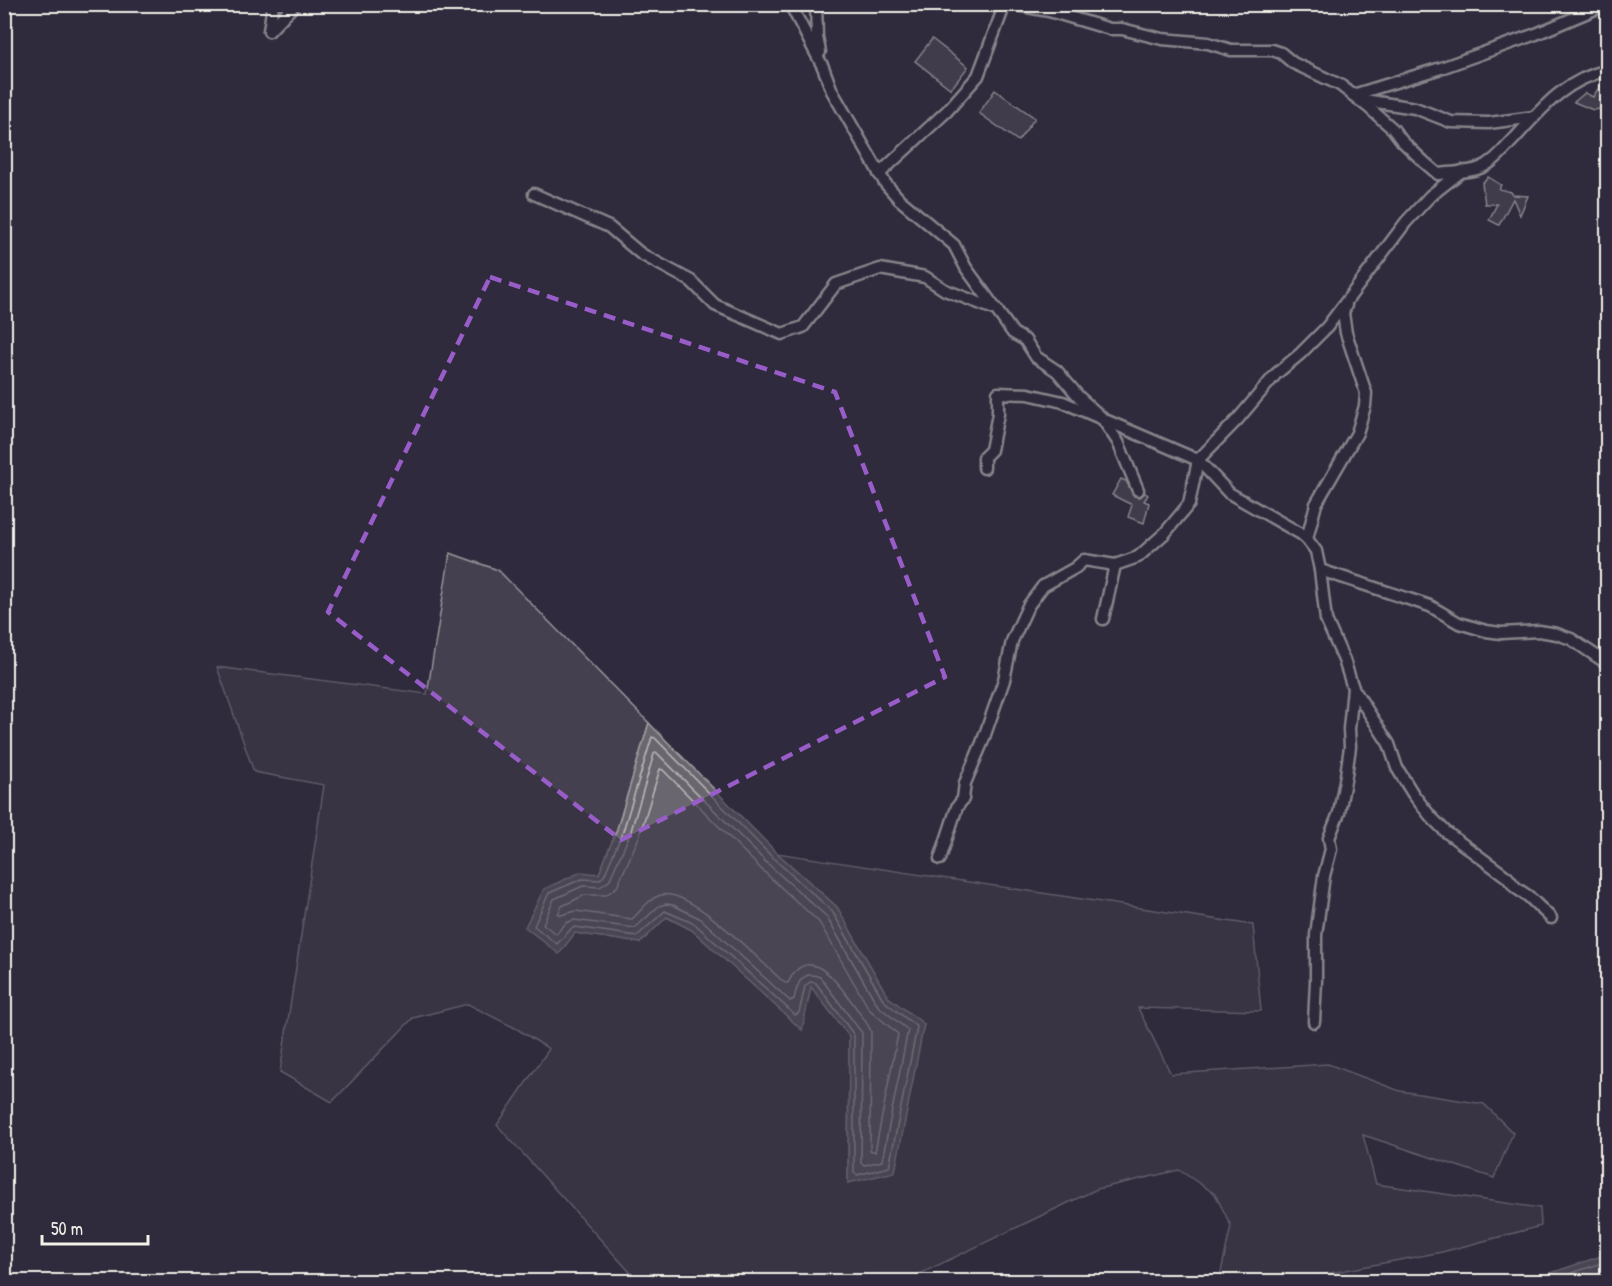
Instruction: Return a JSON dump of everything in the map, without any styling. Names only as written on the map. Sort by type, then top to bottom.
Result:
[{"type":"street","points":[[273,4],[269,31],[295,4]]},
{"type":"street","points":[[790,4],[824,67]]},
{"type":"street","points":[[816,4],[817,37],[832,91],[879,174],[899,199],[954,245],[966,268],[1013,333],[1025,340],[1036,357],[1057,371],[1079,398],[1102,418],[1118,442],[1138,490]]},
{"type":"street","points":[[879,174],[947,111],[978,76],[1005,4]]},
{"type":"street","points":[[1011,4],[1049,11],[1110,29],[1122,29],[1162,39],[1208,43],[1231,50],[1272,50],[1281,53],[1303,68],[1340,85],[1353,95],[1393,129],[1402,141],[1438,174],[1479,169],[1497,157],[1563,88],[1608,70]]},
{"type":"street","points":[[1353,95],[1441,69],[1536,34],[1607,4]]},
{"type":"street","points":[[1353,95],[1364,100],[1415,108],[1451,123],[1489,123],[1534,117]]},
{"type":"street","points":[[940,860],[957,807],[963,799],[965,783],[1004,680],[1012,641],[1028,606],[1044,586],[1075,568],[1084,560],[1115,565],[1138,557],[1165,533],[1189,504],[1198,460],[1238,419],[1276,374],[1327,327],[1406,222],[1430,196],[1462,171]]},
{"type":"street","points":[[534,194],[609,227],[641,254],[691,281],[715,305],[782,334],[803,327],[836,284],[880,269],[925,277],[945,290],[997,310]]},
{"type":"street","points":[[1307,538],[1316,504],[1357,434],[1365,406],[1366,393],[1346,333],[1343,313],[1350,296]]},
{"type":"street","points":[[984,468],[984,457],[991,450],[998,414],[998,393],[1028,394],[1063,402],[1198,460],[1229,493],[1307,538],[1316,551],[1326,620],[1344,660],[1353,688],[1389,744],[1397,768],[1431,817],[1446,832],[1507,877],[1516,888],[1551,918]]},
{"type":"street","points":[[1103,619],[1115,565]]},
{"type":"street","points":[[1320,570],[1430,606],[1459,623],[1486,631],[1501,633],[1539,631],[1557,634],[1570,639],[1608,664]]},
{"type":"street","points":[[1314,1022],[1316,935],[1324,876],[1331,849],[1329,838],[1339,813],[1347,775],[1353,688]]},
{"type":"highlighted area","points":[[490,277],[835,392],[945,677],[621,840],[328,612]]},
{"type":"shaded area","points":[[450,553],[498,570],[649,723],[617,829],[575,933],[640,943],[666,917],[692,930],[802,1029],[811,986],[849,1036],[848,1183],[924,1025],[888,997],[837,907],[777,853],[1253,925],[1261,1011],[1138,1008],[1171,1074],[1328,1064],[1400,1091],[1484,1104],[1513,1133],[1494,1178],[1363,1135],[1376,1184],[1540,1208],[1541,1226],[1442,1252],[1288,1281],[1219,1281],[1231,1226],[1215,1194],[1179,1170],[1097,1189],[905,1281],[638,1281],[497,1125],[549,1049],[517,1029],[468,1004],[413,1018],[332,1102],[280,1072],[324,785],[254,772],[217,667],[427,694]]},
{"type":"water","points":[[649,723],[777,853],[837,907],[888,997],[924,1024],[895,1172],[848,1183],[849,1036],[811,987],[802,1030],[692,930],[667,917],[640,943],[575,933],[559,954],[525,927],[544,889],[581,872],[599,874],[617,829]]},
{"type":"water","points":[[1607,1254],[1607,1281],[1527,1281]]},
{"type":"building","points":[[932,39],[968,67],[951,89],[915,61]]},
{"type":"building","points":[[1608,78],[1608,108],[1593,110],[1574,102],[1585,93],[1593,97],[1604,79]]},
{"type":"building","points":[[995,90],[1035,118],[1018,141],[979,113]]},
{"type":"building","points":[[1488,177],[1501,185],[1499,189],[1511,192],[1513,195],[1528,196],[1520,215],[1513,199],[1499,225],[1489,220],[1497,204],[1485,204],[1482,183]]},
{"type":"building","points":[[1121,479],[1126,481],[1134,496],[1140,497],[1145,493],[1148,495],[1144,501],[1149,503],[1144,523],[1128,517],[1132,505],[1112,495]]}]
